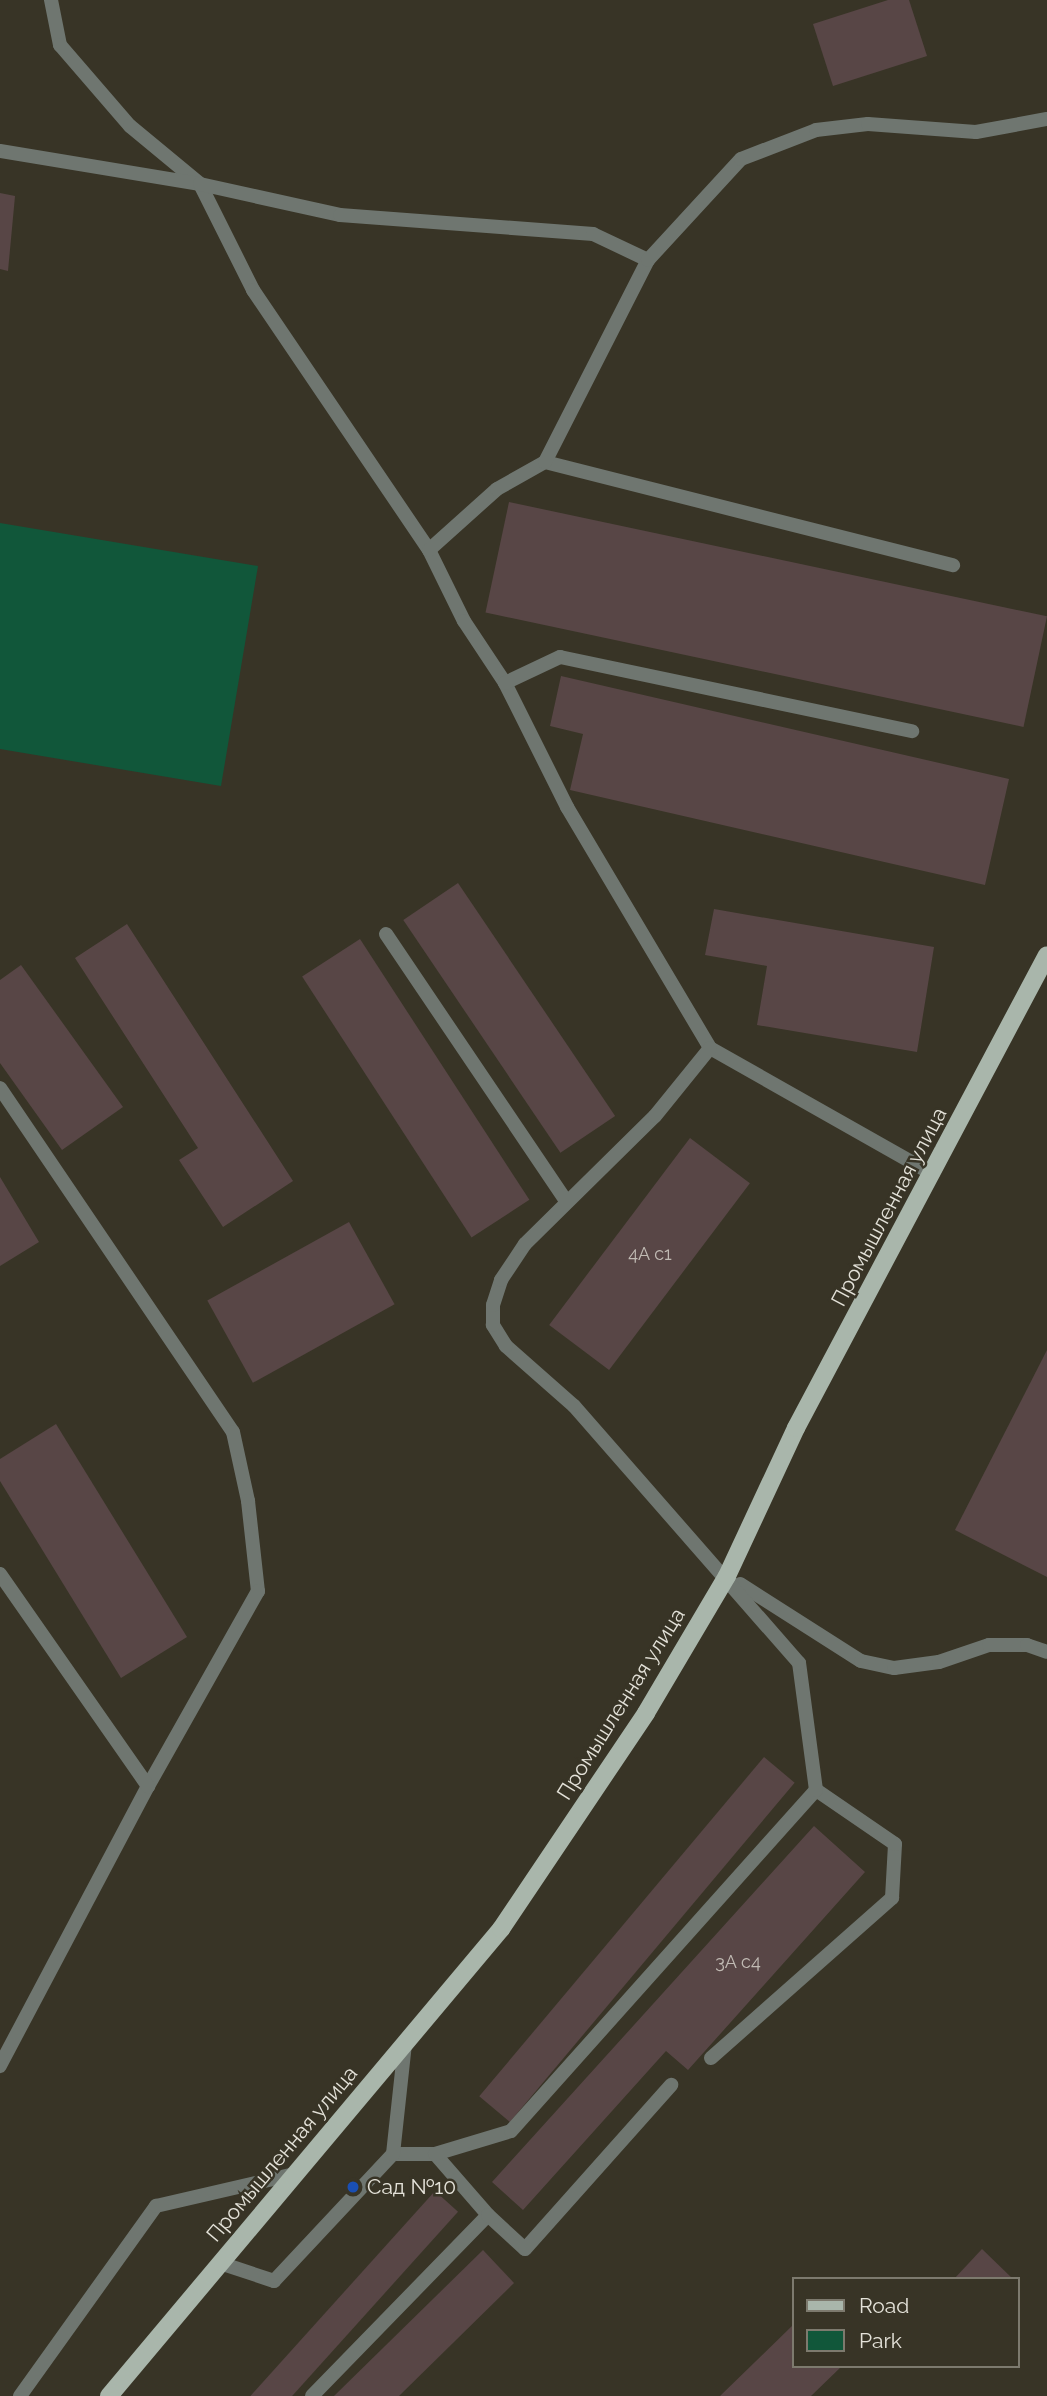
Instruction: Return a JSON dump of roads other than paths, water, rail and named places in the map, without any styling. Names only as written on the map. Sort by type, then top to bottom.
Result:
[{"type":"main road","name":"Промышленная улица","points":[[109,2396],[501,1929],[646,1713],[727,1576],[796,1428],[1047,955]]},
{"type":"lane","points":[[51,0],[61,44],[130,126],[200,184],[253,290],[429,550],[464,621],[505,683],[567,807],[710,1048],[933,1174]]},
{"type":"lane","points":[[429,550],[497,489],[545,462],[648,260],[740,159],[816,130],[868,124],[976,132],[1047,119]]},
{"type":"lane","points":[[0,151],[200,184],[340,215],[593,234],[648,260]]},
{"type":"lane","points":[[545,462],[953,565]]},
{"type":"lane","points":[[505,683],[560,657],[912,731]]},
{"type":"lane","points":[[386,934],[568,1202]]},
{"type":"lane","points":[[710,1048],[655,1116],[525,1244],[501,1280],[493,1305],[493,1325],[506,1346],[574,1406],[727,1576],[799,1662],[816,1790],[895,1844],[892,1898],[711,2058]]},
{"type":"lane","points":[[0,1088],[233,1432],[248,1501],[258,1591],[148,1786],[0,2066]]},
{"type":"lane","points":[[0,1574],[148,1786]]},
{"type":"lane","points":[[727,1576],[861,1661],[894,1668],[939,1662],[989,1645],[1027,1645],[1047,1653]]},
{"type":"lane","points":[[393,2154],[435,2154],[511,2131],[816,1790]]},
{"type":"lane","points":[[220,2263],[274,2281],[393,2154],[405,2044]]},
{"type":"lane","points":[[435,2154],[488,2215],[526,2249],[671,2085]]},
{"type":"lane","points":[[20,2396],[156,2206],[295,2174]]},
{"type":"lane","points":[[312,2396],[488,2215]]},
{"type":"place","name":"Сад №10","points":[[353,2187]]}]
